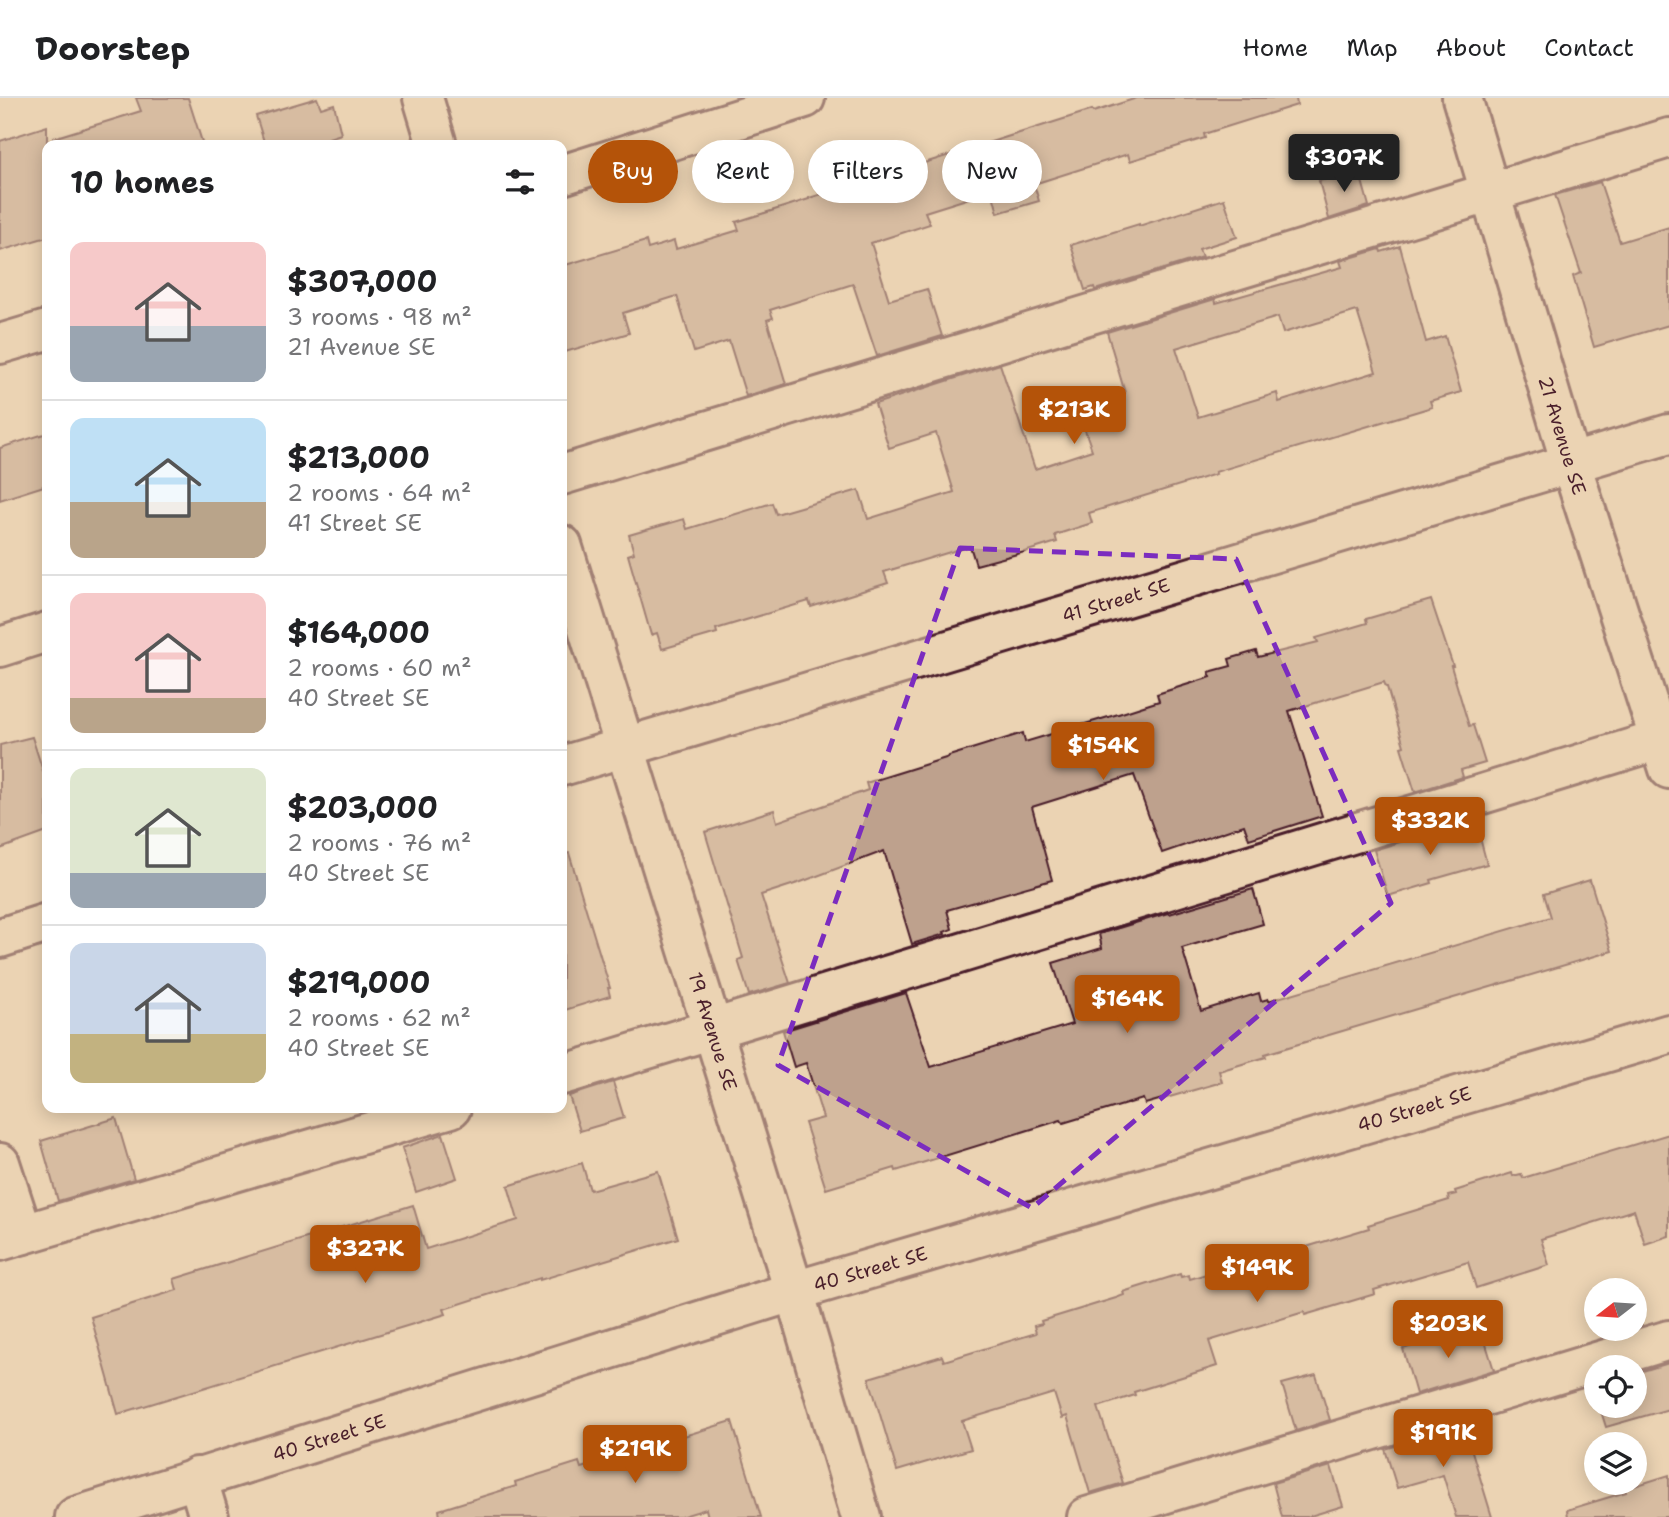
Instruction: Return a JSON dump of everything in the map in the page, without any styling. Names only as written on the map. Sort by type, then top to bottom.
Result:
[{"type":"street","points":[[423,98],[436,140]]},
{"type":"street","points":[[567,173],[805,98]]},
{"type":"street","name":"21 Avenue SE","points":[[1462,98],[1571,464],[1666,748]]},
{"type":"street","points":[[567,473],[1669,138]]},
{"type":"street","points":[[0,344],[42,331]]},
{"type":"street","name":"41 Street SE","points":[[567,764],[1669,433]]},
{"type":"street","name":"19 Avenue SE","points":[[567,561],[862,1517]]},
{"type":"street","points":[[0,647],[42,634]]},
{"type":"street","points":[[567,1074],[1666,748]]},
{"type":"street","points":[[0,938],[42,925]]},
{"type":"street","name":"40 Street SE","points":[[75,1517],[794,1291],[1669,1034]]},
{"type":"street","points":[[0,1163],[12,1237],[434,1113]]},
{"type":"street","points":[[1087,1517],[1669,1340]]},
{"type":"street","points":[[197,1477],[209,1517]]},
{"type":"highlighted area","points":[[960,548],[1236,559],[1391,903],[1032,1208],[778,1065]]},
{"type":"building","points":[[136,98],[188,98],[201,140],[53,140],[53,138],[141,111]]},
{"type":"building","points":[[317,98],[321,108],[334,104],[341,134],[330,140],[263,140],[256,116]]},
{"type":"building","points":[[1137,98],[1296,98],[1297,105],[1130,161],[1128,154],[1042,181],[1042,140],[997,140],[1092,110],[1093,112]]},
{"type":"building","points":[[47,126],[47,140],[42,140],[42,238],[0,251],[0,141]]},
{"type":"building","points":[[942,157],[942,203],[954,203],[925,212],[930,224],[871,243],[889,300],[927,289],[942,336],[877,356],[853,284],[770,310],[773,318],[767,320],[786,384],[746,396],[729,341],[694,352],[677,296],[623,313],[629,333],[567,352],[567,265],[646,241],[648,249],[674,241],[676,249],[739,230],[736,222],[808,199],[808,203],[928,203],[928,162]]},
{"type":"building","points":[[1359,170],[1369,206],[1329,219],[1319,181]]},
{"type":"building","points":[[1600,182],[1620,242],[1669,227],[1669,325],[1594,347],[1573,276],[1581,273],[1555,195]]},
{"type":"building","points":[[1224,199],[1237,237],[1199,249],[1202,257],[1095,290],[1094,287],[1085,290],[1071,245]]},
{"type":"building","points":[[995,203],[1032,203],[998,213]]},
{"type":"building","points":[[1400,246],[1426,342],[1445,336],[1461,392],[1430,401],[1432,407],[1089,513],[1092,523],[1055,535],[1057,542],[1021,553],[976,565],[970,546],[884,572],[888,583],[811,607],[809,601],[716,629],[717,633],[662,649],[657,633],[651,635],[628,555],[634,553],[629,535],[684,519],[687,529],[772,503],[776,514],[859,490],[868,519],[954,492],[936,433],[889,448],[875,404],[1000,364],[1035,469],[1092,450],[1078,410],[1125,393],[1107,332],[1215,299],[1216,303],[1342,267],[1340,261],[1380,249],[1381,252]],"holes":[[[1357,311],[1376,372],[1279,402],[1277,393],[1198,417],[1176,348],[1278,317],[1283,333]]]},
{"type":"building","points":[[42,435],[42,487],[0,500],[0,448]]},
{"type":"building","points":[[1431,600],[1469,726],[1473,725],[1485,763],[1461,770],[1463,777],[1415,792],[1384,682],[1289,711],[1322,816],[1249,839],[1244,825],[1162,853],[1134,775],[1032,807],[1052,880],[947,910],[952,929],[944,932],[945,934],[912,944],[884,851],[761,895],[790,983],[749,995],[738,960],[743,958],[705,832],[774,810],[777,822],[868,790],[866,783],[949,756],[1023,733],[1025,742],[1125,712],[1159,701],[1157,694],[1211,677],[1209,672],[1231,666],[1229,659],[1256,651],[1258,657],[1318,642],[1316,638],[1367,623],[1366,619]]},
{"type":"building","points":[[32,737],[42,768],[42,834],[0,849],[0,745]]},
{"type":"building","points":[[1475,819],[1487,864],[1388,896],[1374,850]]},
{"type":"building","points":[[567,853],[610,988],[610,996],[567,1009]]},
{"type":"building","points":[[1590,880],[1612,951],[1265,1054],[1266,1057],[1219,1071],[1222,1082],[1145,1104],[1143,1099],[1063,1123],[1061,1120],[896,1171],[895,1168],[826,1189],[805,1123],[823,1118],[806,1063],[794,1067],[783,1031],[906,993],[931,1067],[1072,1024],[1053,963],[1102,948],[1099,934],[1168,913],[1253,889],[1263,924],[1182,948],[1201,1011],[1259,993],[1261,1001],[1268,1001],[1551,917],[1544,894]]},
{"type":"building","points":[[613,1082],[624,1118],[580,1131],[569,1096]]},
{"type":"building","points":[[116,1118],[134,1179],[58,1201],[41,1141]]},
{"type":"building","points":[[443,1134],[457,1178],[416,1192],[402,1148]]},
{"type":"building","points":[[1669,1134],[1669,1236],[1645,1244],[1634,1210],[1541,1239],[1549,1265],[1476,1288],[1468,1262],[1374,1290],[1375,1294],[1209,1341],[1217,1366],[1134,1392],[1135,1395],[1098,1407],[1123,1483],[1090,1493],[1067,1416],[1062,1418],[1054,1393],[962,1421],[971,1449],[897,1471],[869,1378],[942,1356],[944,1361],[1036,1333],[1034,1326],[1042,1324],[1041,1321],[1116,1298],[1124,1295],[1123,1292],[1180,1274],[1181,1277],[1189,1275],[1190,1279],[1272,1254],[1273,1257],[1449,1200],[1448,1196],[1456,1194],[1455,1191],[1512,1173],[1513,1176],[1521,1174],[1523,1178]]},
{"type":"building","points":[[582,1163],[590,1190],[658,1171],[678,1238],[540,1278],[444,1309],[446,1314],[118,1414],[91,1317],[177,1290],[174,1279],[413,1205],[426,1249],[518,1220],[508,1186]]},
{"type":"building","points":[[1480,1325],[1494,1370],[1416,1394],[1403,1349]]},
{"type":"building","points":[[1669,1363],[1669,1409],[1647,1415],[1647,1370]]},
{"type":"building","points":[[1316,1375],[1330,1420],[1296,1431],[1282,1384]]},
{"type":"building","points":[[1603,1418],[1638,1418],[1606,1427]]},
{"type":"building","points":[[732,1421],[761,1517],[708,1517],[706,1509],[680,1517],[440,1517],[439,1510],[516,1486],[515,1482],[579,1462],[581,1468]]},
{"type":"building","points":[[1464,1425],[1492,1517],[1456,1517],[1443,1475],[1397,1488],[1385,1449]]},
{"type":"building","points":[[1331,1466],[1343,1506],[1307,1517],[1282,1517],[1273,1483]]},
{"type":"building","points":[[1669,1475],[1669,1517],[1568,1517],[1567,1510],[1616,1495],[1647,1495],[1647,1482]]}]
